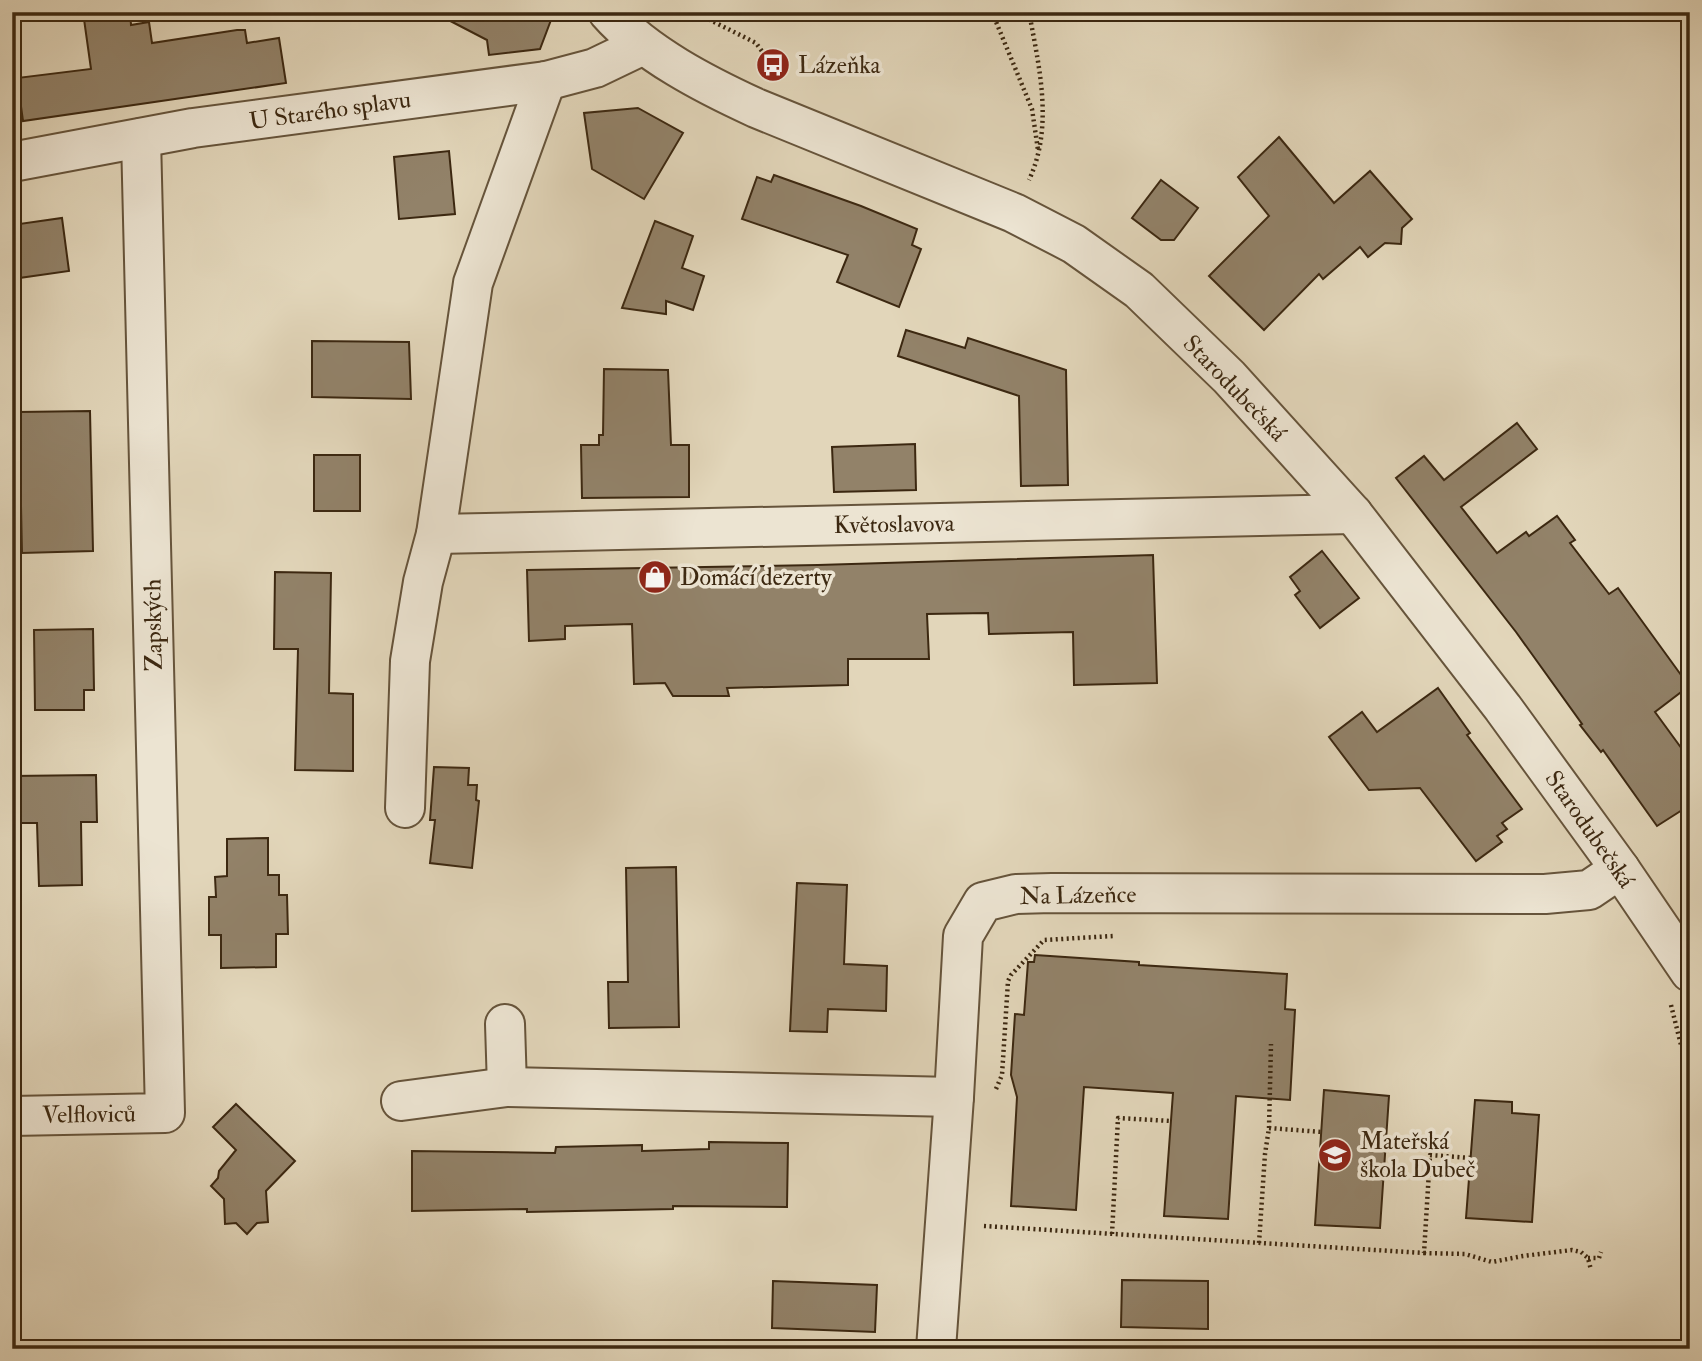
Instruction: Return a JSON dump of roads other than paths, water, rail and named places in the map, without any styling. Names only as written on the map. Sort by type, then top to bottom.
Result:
[{"type":"street","name":"Starodubečská","points":[[608,12],[643,45],[718,90],[1014,213],[1074,244],[1139,290],[1228,377],[1353,514],[1503,708],[1620,869],[1690,972]]},
{"type":"street","name":"U Starého splavu","points":[[12,162],[193,128],[546,81],[595,68],[643,45]]},
{"type":"street","points":[[405,808],[410,661],[422,582],[436,534],[473,283],[546,81]]},
{"type":"street","name":"Zapských","points":[[141,138],[165,1113]]},
{"type":"street","name":"Květoslavova","points":[[436,534],[1353,514]]},
{"type":"street","name":"Na Lázeňce","points":[[936,1349],[963,936],[983,902],[1016,894],[1052,893],[1545,894],[1589,890],[1620,869]]},
{"type":"street","points":[[505,1024],[506,1087]]},
{"type":"street","points":[[401,1101],[506,1087],[954,1097]]},
{"type":"street","name":"Velfloviců","points":[[12,1116],[165,1113]]},
{"type":"place","name":"Lázeňka","points":[[773,65]]},
{"type":"place","name":"Domácí dezerty","points":[[655,577]]},
{"type":"place","name":"Mateřská škola Dubeč","points":[[1335,1155]]}]
